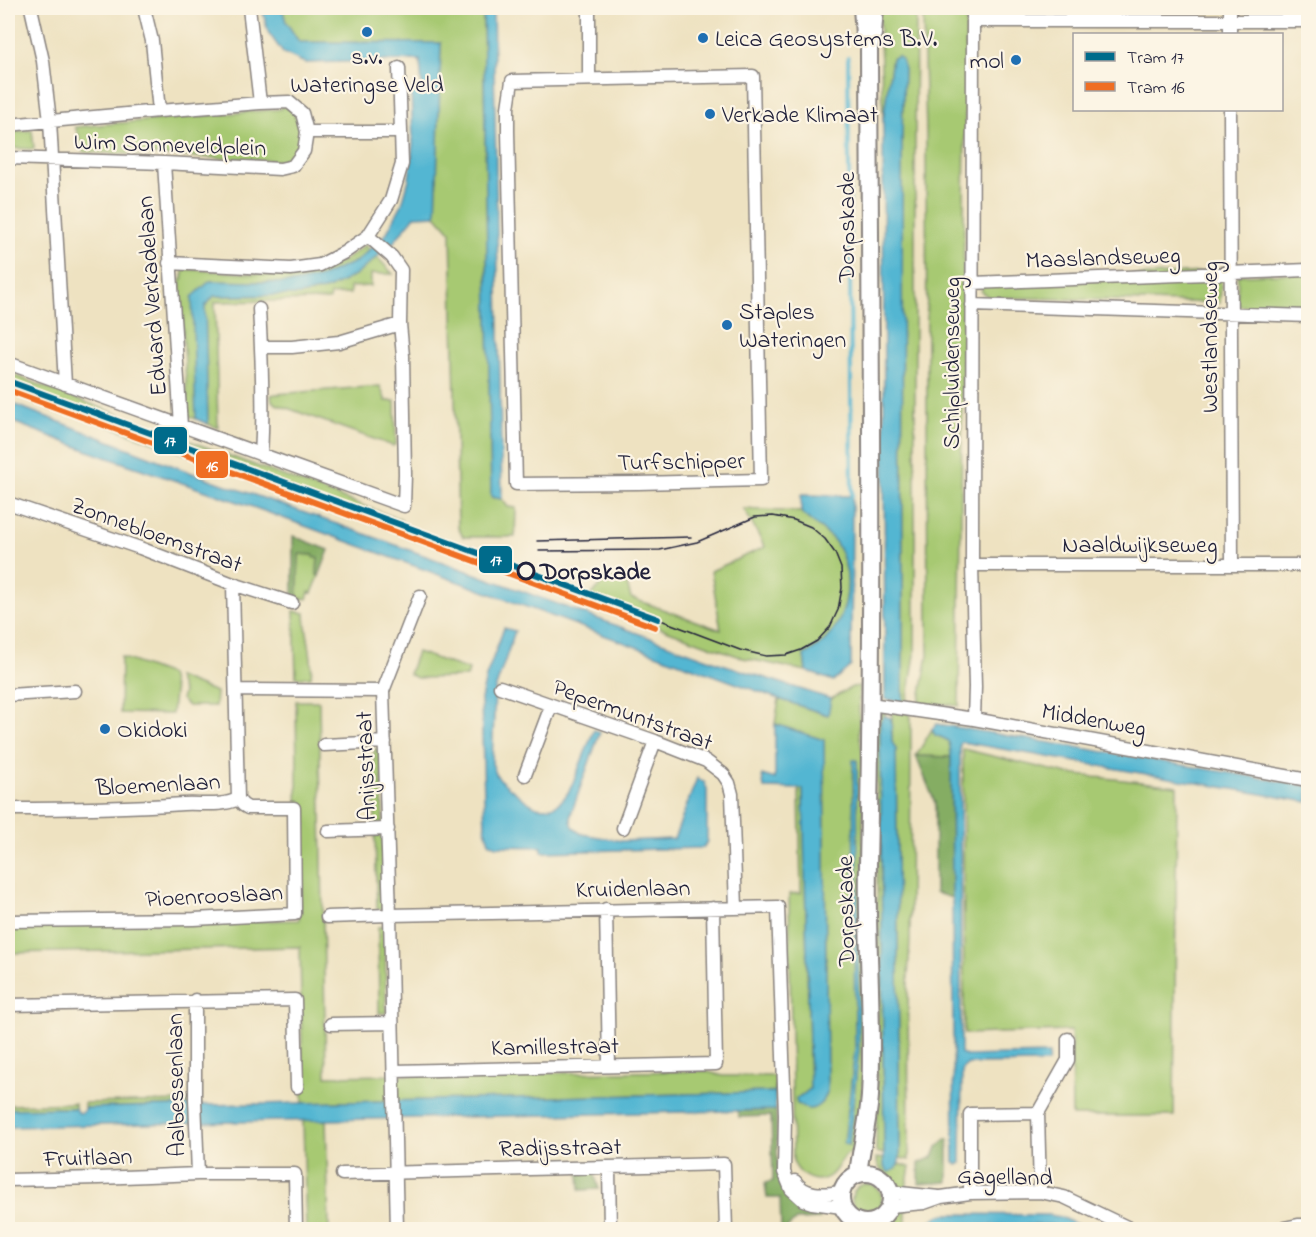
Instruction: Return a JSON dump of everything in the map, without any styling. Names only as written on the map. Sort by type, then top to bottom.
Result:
[{"type":"main road","name":"Dorpskade","points":[[862,8],[864,34],[869,47]]},
{"type":"main road","name":"Dorpskade","points":[[865,1174],[872,1155],[867,1126],[870,1096],[871,1012],[867,907],[872,673],[869,47],[873,34],[875,8]]},
{"type":"main road","points":[[865,1174],[886,1182],[890,1199],[884,1217],[866,1226],[847,1215],[842,1199],[846,1183],[854,1176],[865,1174]]},
{"type":"street","points":[[32,8],[43,61],[50,122],[64,384]]},
{"type":"street","points":[[144,8],[152,41],[159,111]]},
{"type":"street","points":[[249,8],[260,103]]},
{"type":"street","points":[[589,8],[589,78]]},
{"type":"street","name":"Schipluidenseweg","points":[[974,719],[973,21],[977,8]]},
{"type":"street","points":[[973,21],[1230,14],[1308,21]]},
{"type":"street","points":[[1230,14],[1230,33]]},
{"type":"street","points":[[170,263],[291,270],[320,265],[371,238],[391,200],[402,164],[399,68]]},
{"type":"street","name":"Turfschipper","points":[[753,76],[761,480],[516,484],[507,131],[512,81],[589,78],[753,76]]},
{"type":"street","name":"Wim Sonneveldplein","points":[[8,125],[289,102],[303,113],[307,132],[304,151],[293,166],[280,169],[8,158]]},
{"type":"street","name":"Westlandseweg","points":[[1230,111],[1232,564]]},
{"type":"street","points":[[307,132],[401,132]]},
{"type":"street","name":"Eduard Verkadelaan","points":[[164,163],[181,426]]},
{"type":"street","points":[[8,363],[404,506],[400,270],[392,257],[371,238]]},
{"type":"street","name":"Maaslandseweg","points":[[972,283],[1308,270]]},
{"type":"street","points":[[972,305],[1308,316]]},
{"type":"street","points":[[258,309],[263,429],[261,455]]},
{"type":"street","points":[[261,347],[292,347],[339,342],[400,324]]},
{"type":"street","name":"Zonnebloemstraat","points":[[8,503],[292,603]]},
{"type":"street","name":"Naaldwijkseweg","points":[[972,566],[1308,565]]},
{"type":"street","name":"Bloemenlaan","points":[[8,809],[227,804],[238,799],[233,584]]},
{"type":"street","points":[[383,691],[420,596]]},
{"type":"street","name":"Pepermuntstraat","points":[[500,687],[655,741],[706,761],[723,774],[732,794],[736,908]]},
{"type":"street","name":"Anijsstraat","points":[[236,690],[383,691],[390,915]]},
{"type":"street","points":[[8,695],[75,691]]},
{"type":"street","name":"Middenweg","points":[[870,704],[974,719],[1308,780]]},
{"type":"street","points":[[525,775],[551,706]]},
{"type":"street","points":[[622,828],[655,741]]},
{"type":"street","points":[[324,745],[385,742]]},
{"type":"street","name":"Pioenrooslaan","points":[[8,921],[184,919],[295,914],[294,808],[248,808],[243,806],[238,799]]},
{"type":"street","points":[[328,831],[387,829]]},
{"type":"street","name":"Kruidenlaan","points":[[327,917],[606,909],[778,907],[785,1161],[797,1185],[804,1191],[842,1199]]},
{"type":"street","name":"Kamillestraat","points":[[394,1071],[716,1064],[713,908]]},
{"type":"street","points":[[606,909],[609,1066]]},
{"type":"street","points":[[390,915],[397,1230]]},
{"type":"street","points":[[195,1000],[295,1000],[297,1087]]},
{"type":"street","name":"Aalbessenlaan","points":[[8,1005],[195,1000],[198,1174]]},
{"type":"street","points":[[331,1024],[392,1023]]},
{"type":"street","points":[[1040,1192],[1038,1113],[1068,1060],[1068,1039]]},
{"type":"street","points":[[970,1193],[970,1114],[1038,1113]]},
{"type":"street","name":"Radijsstraat","points":[[342,1174],[724,1164],[726,1230]]},
{"type":"street","points":[[609,1168],[610,1230]]},
{"type":"street","name":"Fruitlaan","points":[[8,1180],[198,1174],[295,1174],[296,1230]]},
{"type":"street","name":"Gagelland","points":[[890,1199],[941,1197],[970,1193],[1040,1192],[1064,1197],[1133,1230]]},
{"type":"street","points":[[1275,1230],[1308,1225]]},
{"type":"green space","points":[[282,8],[483,8],[491,497],[502,499],[508,507],[516,508],[515,537],[463,537],[458,527],[451,232],[436,215],[441,43],[299,42],[286,22]]},
{"type":"green space","points":[[879,8],[916,8],[915,655],[907,703],[903,702],[902,133],[904,69],[902,60],[898,57],[892,58],[883,120]]},
{"type":"green space","points":[[926,16],[964,17],[966,21],[959,706],[919,705],[928,655],[926,133],[923,18]]},
{"type":"green space","points":[[282,106],[294,113],[299,133],[295,156],[285,164],[284,161],[84,152],[80,149],[79,136],[75,127],[281,109]]},
{"type":"green space","points":[[32,130],[34,149],[8,148],[8,133]]},
{"type":"green space","points":[[365,245],[369,250],[357,261],[321,277],[293,283],[210,281],[193,297],[196,419],[188,416],[180,280],[183,279],[183,269],[289,276],[321,271],[345,260]]},
{"type":"green space","points":[[377,257],[393,274],[371,274],[371,286],[350,287],[350,294],[330,295],[329,300],[215,302],[218,428],[208,424],[205,306],[214,296],[300,295],[328,289],[357,274]]},
{"type":"green space","points":[[1222,271],[1220,303],[989,297],[981,292],[983,284]]},
{"type":"green space","points":[[1308,273],[1308,307],[1237,306],[1238,275]]},
{"type":"green space","points":[[8,373],[401,520],[400,528],[397,531],[8,389]]},
{"type":"green space","points":[[380,386],[386,401],[395,401],[396,444],[393,446],[276,404],[272,401],[271,395],[276,394]]},
{"type":"green space","points":[[744,509],[801,512],[832,538],[842,556],[847,583],[843,610],[830,635],[817,648],[804,655],[806,671],[743,658],[586,601],[607,578],[625,577],[631,598],[721,630],[711,571],[765,547]]},
{"type":"green space","points":[[293,536],[329,550],[319,576],[317,575],[318,558],[314,558],[314,555],[299,554],[297,600],[293,599]]},
{"type":"green space","points":[[299,554],[318,557],[317,575],[319,576],[312,593],[309,592],[307,599],[302,598],[301,602],[297,600]]},
{"type":"green space","points":[[294,611],[305,613],[311,677],[296,677]]},
{"type":"green space","points":[[417,652],[469,670],[467,677],[417,678],[409,674]]},
{"type":"green space","points":[[121,657],[170,675],[174,692],[172,714],[120,713]]},
{"type":"green space","points":[[177,677],[216,692],[215,706],[188,706],[181,699],[183,693]]},
{"type":"green space","points":[[859,686],[859,732],[863,756],[863,1080],[858,1151],[845,1155],[831,1175],[814,1180],[804,1175],[793,1161],[789,894],[801,893],[799,788],[803,788],[810,1089],[797,1098],[801,1104],[813,1108],[822,1102],[827,1092],[824,740],[775,724],[779,699],[827,715],[831,699],[852,687]]},
{"type":"green space","points":[[296,701],[319,701],[326,1076],[705,1071],[723,1076],[775,1076],[775,1092],[303,1103],[300,947],[8,953],[8,926],[299,920]]},
{"type":"green space","points":[[886,712],[880,722],[884,1154],[876,1152],[878,1011],[876,721],[881,713]]},
{"type":"green space","points":[[892,712],[909,713],[911,717],[908,978],[909,1160],[900,1158],[896,749],[892,742]]},
{"type":"green space","points":[[932,729],[935,735],[949,742],[951,757],[916,756]]},
{"type":"green space","points":[[374,749],[381,749],[383,823],[375,824]]},
{"type":"green space","points":[[963,749],[1068,774],[1177,786],[1174,1116],[1072,1116],[1071,1031],[964,1034]]},
{"type":"green space","points":[[916,756],[951,757],[952,898],[935,893],[935,803]]},
{"type":"green space","points":[[375,835],[383,835],[384,908],[377,909]]},
{"type":"green space","points":[[385,926],[386,1013],[379,1013],[378,927]]},
{"type":"green space","points":[[188,1101],[188,1105],[84,1108],[84,1103]]},
{"type":"green space","points":[[75,1103],[75,1108],[8,1109],[8,1105]]},
{"type":"green space","points":[[776,1110],[778,1178],[789,1198],[805,1206],[820,1208],[820,1219],[796,1220],[786,1229],[781,1229],[780,1198],[767,1198],[765,1183],[773,1181],[771,1116],[739,1117],[738,1111]]},
{"type":"green space","points":[[303,1120],[326,1120],[329,1229],[306,1229]]},
{"type":"green space","points":[[948,1139],[948,1182],[919,1184],[919,1163],[933,1157],[937,1147]]},
{"type":"green space","points":[[876,1158],[884,1159],[884,1167],[899,1164],[910,1167],[906,1189],[887,1178]]},
{"type":"green space","points":[[594,1172],[599,1189],[580,1190],[579,1173]]},
{"type":"green space","points":[[867,1184],[878,1188],[882,1199],[878,1210],[867,1214],[856,1210],[852,1199],[856,1188]]},
{"type":"green space","points":[[906,1209],[906,1229],[879,1230],[894,1214]]},
{"type":"water","points":[[262,8],[282,8],[286,22],[299,42],[441,43],[436,215],[415,216],[393,243],[357,274],[328,289],[300,295],[214,296],[205,306],[208,424],[196,419],[192,297],[210,281],[293,283],[321,277],[357,261],[386,234],[402,204],[409,179],[413,143],[411,89],[422,88],[420,60],[305,63],[283,53],[268,32]]},
{"type":"water","points":[[483,8],[493,8],[502,499],[491,497]]},
{"type":"water","points":[[898,56],[902,60],[904,69],[902,133],[903,702],[885,699],[883,120],[892,58]]},
{"type":"water","points":[[8,402],[192,473],[719,663],[831,699],[828,715],[250,506],[91,452],[8,420]]},
{"type":"water","points":[[801,495],[852,496],[851,666],[833,681],[806,671],[804,655],[820,645],[838,623],[846,597],[846,569],[836,543],[801,512]]},
{"type":"water","points":[[504,628],[515,631],[495,690],[492,763],[499,779],[537,807],[554,806],[566,796],[574,781],[594,730],[600,732],[571,814],[574,828],[582,834],[622,841],[674,839],[697,778],[704,782],[707,789],[707,841],[704,847],[542,852],[542,847],[496,846],[489,842],[485,829],[481,699],[486,677]]},
{"type":"water","points":[[885,716],[891,718],[892,742],[896,749],[900,1156],[897,1167],[888,1172],[884,1167],[880,722]]},
{"type":"water","points":[[775,724],[824,740],[827,1092],[819,1105],[809,1109],[797,1104],[796,1098],[810,1089],[803,789],[764,788],[762,775],[775,779]]},
{"type":"water","points":[[937,724],[1308,786],[1308,802],[962,742],[960,744],[961,1053],[966,1056],[1049,1054],[1048,1063],[968,1064],[962,1069],[961,1163],[957,1165],[954,1162],[951,757],[949,742],[935,735],[932,729]]},
{"type":"water","points":[[853,760],[857,760],[859,1049],[849,1145],[844,1144],[855,1049]]},
{"type":"water","points":[[775,1092],[776,1110],[8,1127],[8,1109],[75,1108],[80,1113],[84,1111],[84,1108]]},
{"type":"water","points":[[946,1214],[1050,1215],[1087,1229],[1065,1229],[1050,1225],[943,1226],[938,1229],[925,1229],[934,1219]]},
{"type":"waterway","points":[[848,57],[852,496]]},
{"type":"tram line","name":"17","points":[[8,381],[658,619]]},
{"type":"tram line","name":"16","points":[[8,390],[655,627]]},
{"type":"tram line","points":[[539,551],[660,550],[697,542],[755,517],[773,516],[794,520],[811,527],[825,539],[835,553],[841,568],[842,588],[838,610],[830,627],[817,641],[786,655],[766,656],[740,650],[658,619]]},
{"type":"tram line","points":[[537,541],[691,537]]},
{"type":"place","name":"s.v. Wateringse Veld","points":[[367,32]]},
{"type":"place","name":"Leica Geosystems B.V.","points":[[703,38]]},
{"type":"place","name":"mol","points":[[1016,60]]},
{"type":"place","name":"Verkade Klimaat","points":[[710,114]]},
{"type":"place","name":"Staples Wateringen","points":[[727,325]]},
{"type":"place","name":"Dorpskade","points":[[526,571]]},
{"type":"place","name":"Okidoki","points":[[105,729]]}]
